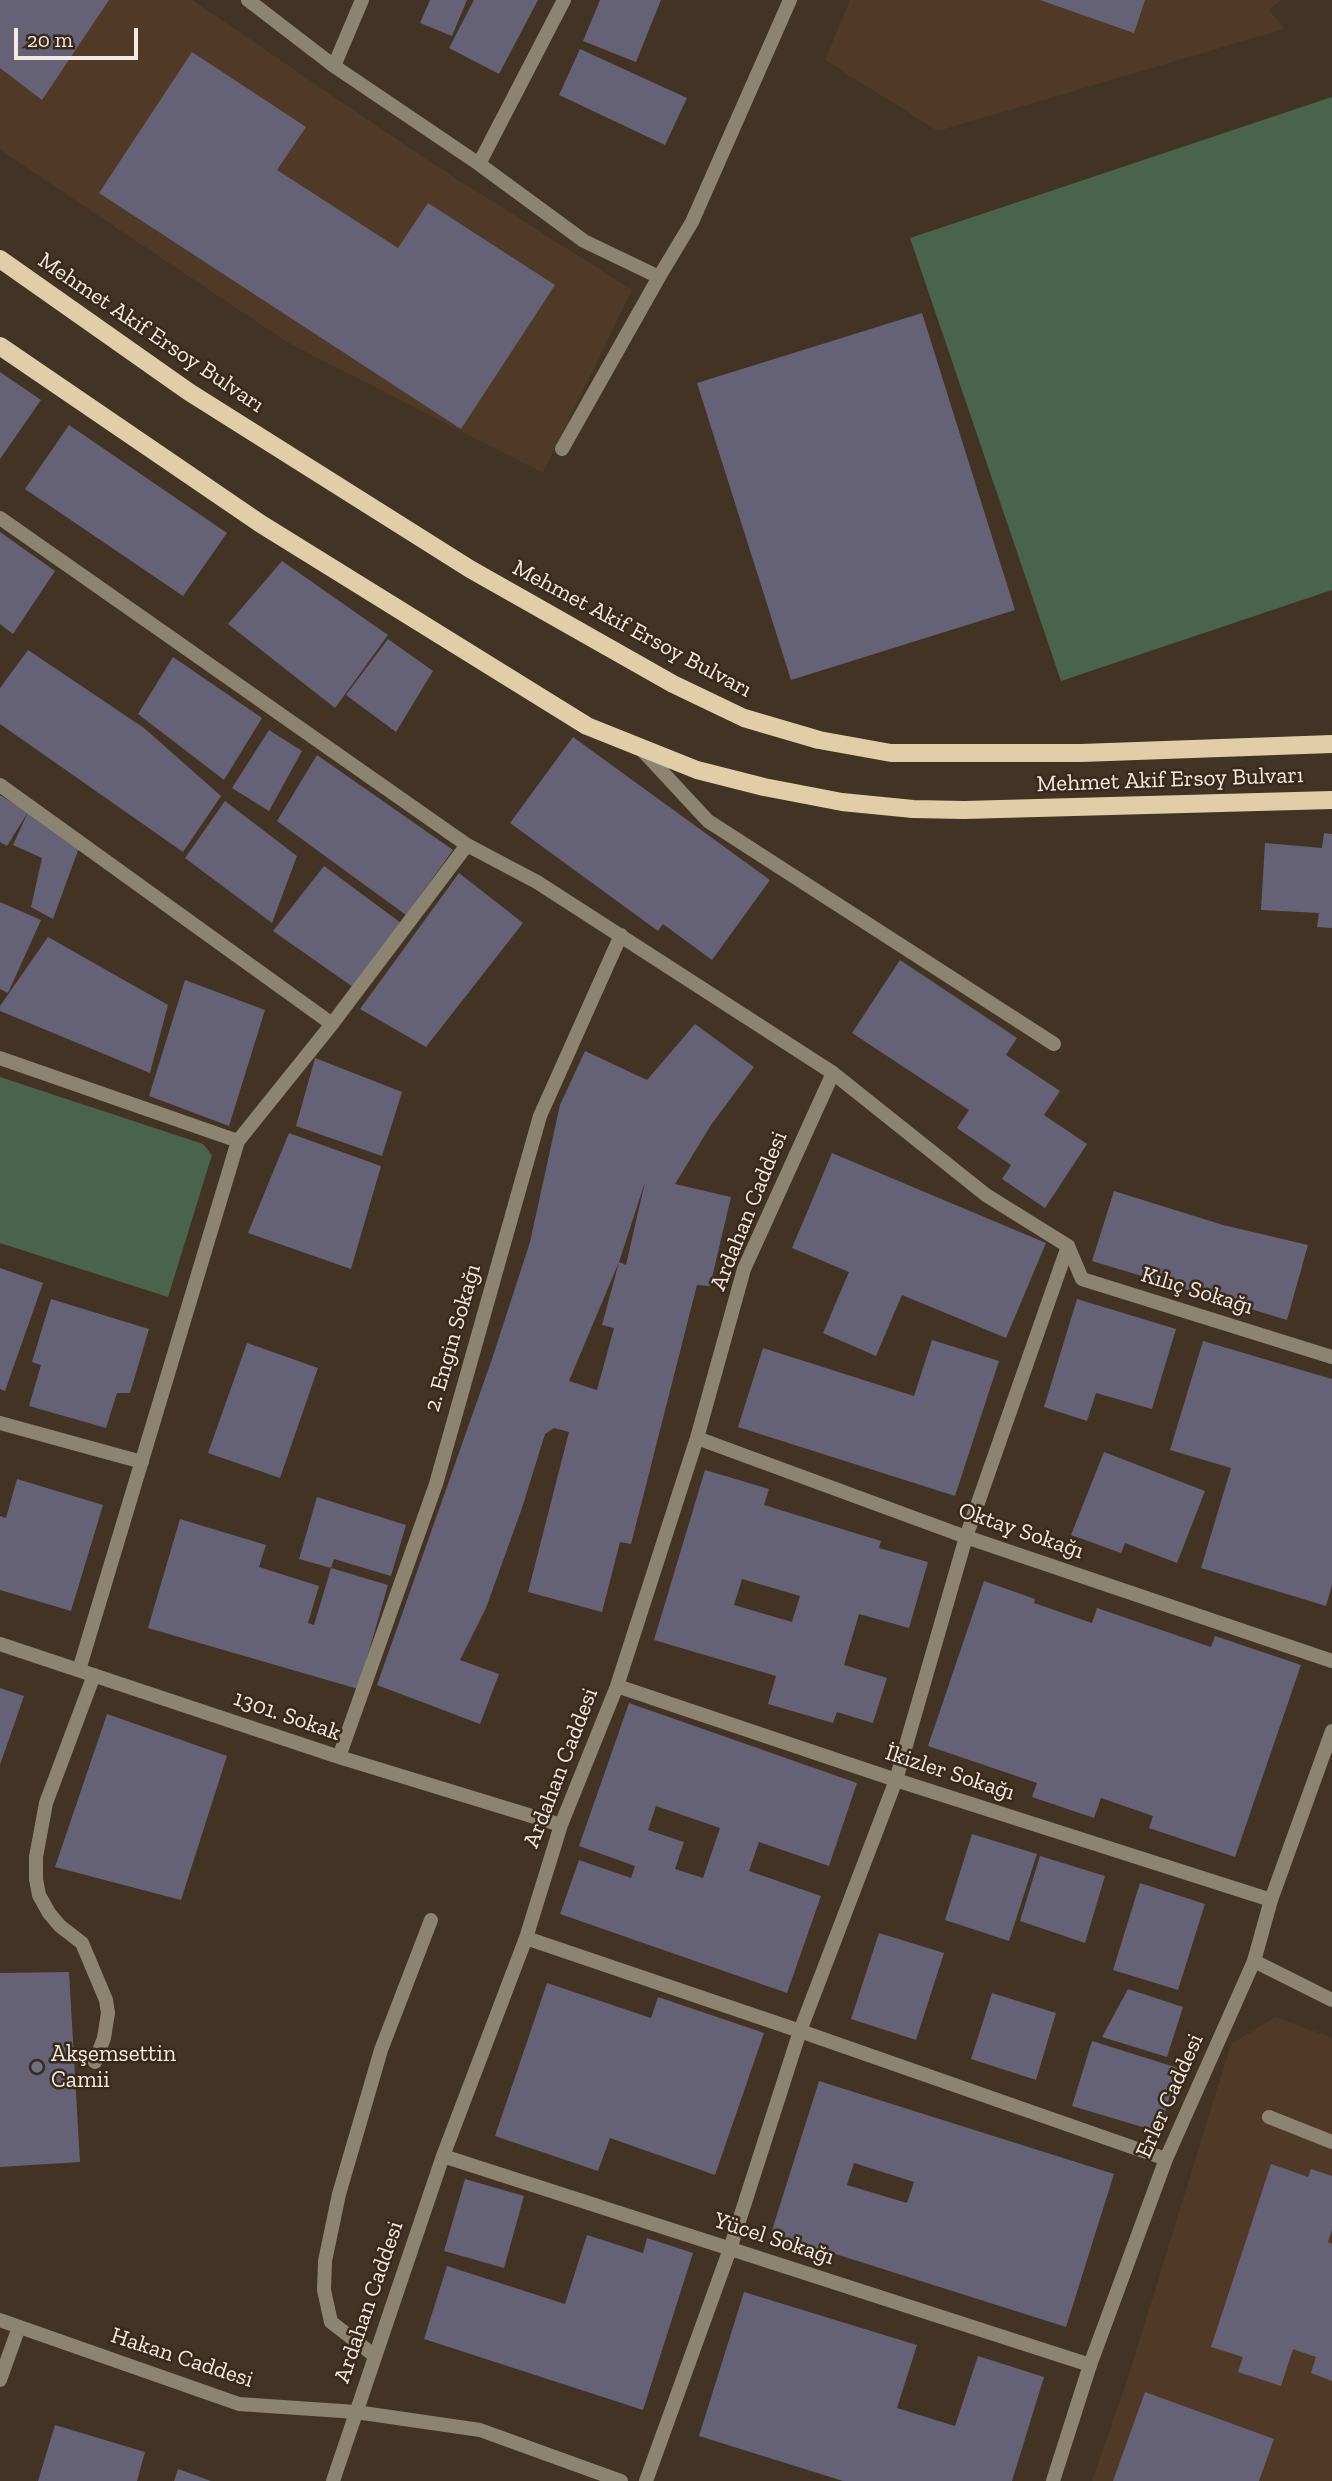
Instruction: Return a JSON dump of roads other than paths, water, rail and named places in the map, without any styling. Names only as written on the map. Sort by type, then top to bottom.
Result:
[{"type":"main road","name":"Mehmet Akif Ersoy Bulvarı","points":[[0,259],[189,392],[470,569],[673,684],[744,718],[818,740],[891,753],[1081,753],[1332,744]]},
{"type":"main road","name":"Mehmet Akif Ersoy Bulvarı","points":[[0,346],[261,524],[587,726],[697,770],[842,802],[913,809],[1332,800]]},
{"type":"street","points":[[247,0],[334,66],[479,164],[584,241],[659,276]]},
{"type":"street","points":[[334,66],[362,0]]},
{"type":"street","points":[[479,164],[564,0]]},
{"type":"street","points":[[562,449],[692,222],[790,0]]},
{"type":"street","points":[[0,518],[467,845],[537,882],[833,1073],[986,1195],[1068,1246],[966,1537],[895,1780],[800,2031],[730,2249],[646,2481]]},
{"type":"street","points":[[642,750],[708,821],[1054,1044]]},
{"type":"street","points":[[0,785],[332,1024]]},
{"type":"street","points":[[79,1670],[238,1141],[332,1024],[467,845]]},
{"type":"street","name":"2. Engin Sokağı","points":[[339,1757],[436,1484],[540,1116],[621,935]]},
{"type":"street","points":[[0,1058],[238,1141]]},
{"type":"street","name":"Ardahan Caddesi","points":[[333,2481],[443,2157],[526,1938],[561,1825],[617,1686],[697,1438],[744,1269],[833,1073]]},
{"type":"street","name":"Kılıç Sokağı","points":[[1068,1246],[1082,1279],[1332,1357]]},
{"type":"street","points":[[0,1423],[142,1462]]},
{"type":"street","name":"Oktay Sokağı","points":[[697,1438],[966,1537],[1332,1661]]},
{"type":"street","name":"1301. Sokak","points":[[0,1644],[339,1757],[561,1825]]},
{"type":"street","points":[[93,1675],[46,1803],[36,1857],[36,1879],[39,1895],[49,1913],[60,1926],[82,1943],[106,2000],[108,2013],[104,2038],[95,2062]]},
{"type":"street","name":"İkizler Sokağı","points":[[617,1686],[895,1780],[1271,1900]]},
{"type":"street","name":"Erler Caddesi","points":[[1053,2481],[1090,2365],[1166,2159],[1254,1961],[1271,1900],[1332,1731]]},
{"type":"street","points":[[375,2356],[331,2322],[324,2290],[325,2261],[340,2194],[381,2050],[431,1920]]},
{"type":"street","points":[[526,1938],[1166,2159]]},
{"type":"street","points":[[1254,1961],[1332,2000]]},
{"type":"street","points":[[1269,2117],[1332,2142]]},
{"type":"street","name":"Yücel Sokağı","points":[[443,2157],[1090,2365]]},
{"type":"street","name":"Hakan Caddesi","points":[[0,2320],[239,2404],[356,2412],[480,2430],[621,2481]]},
{"type":"street","points":[[0,2380],[19,2327]]},
{"type":"place","name":"Akşemsettin Camii","points":[[37,2067]]}]
